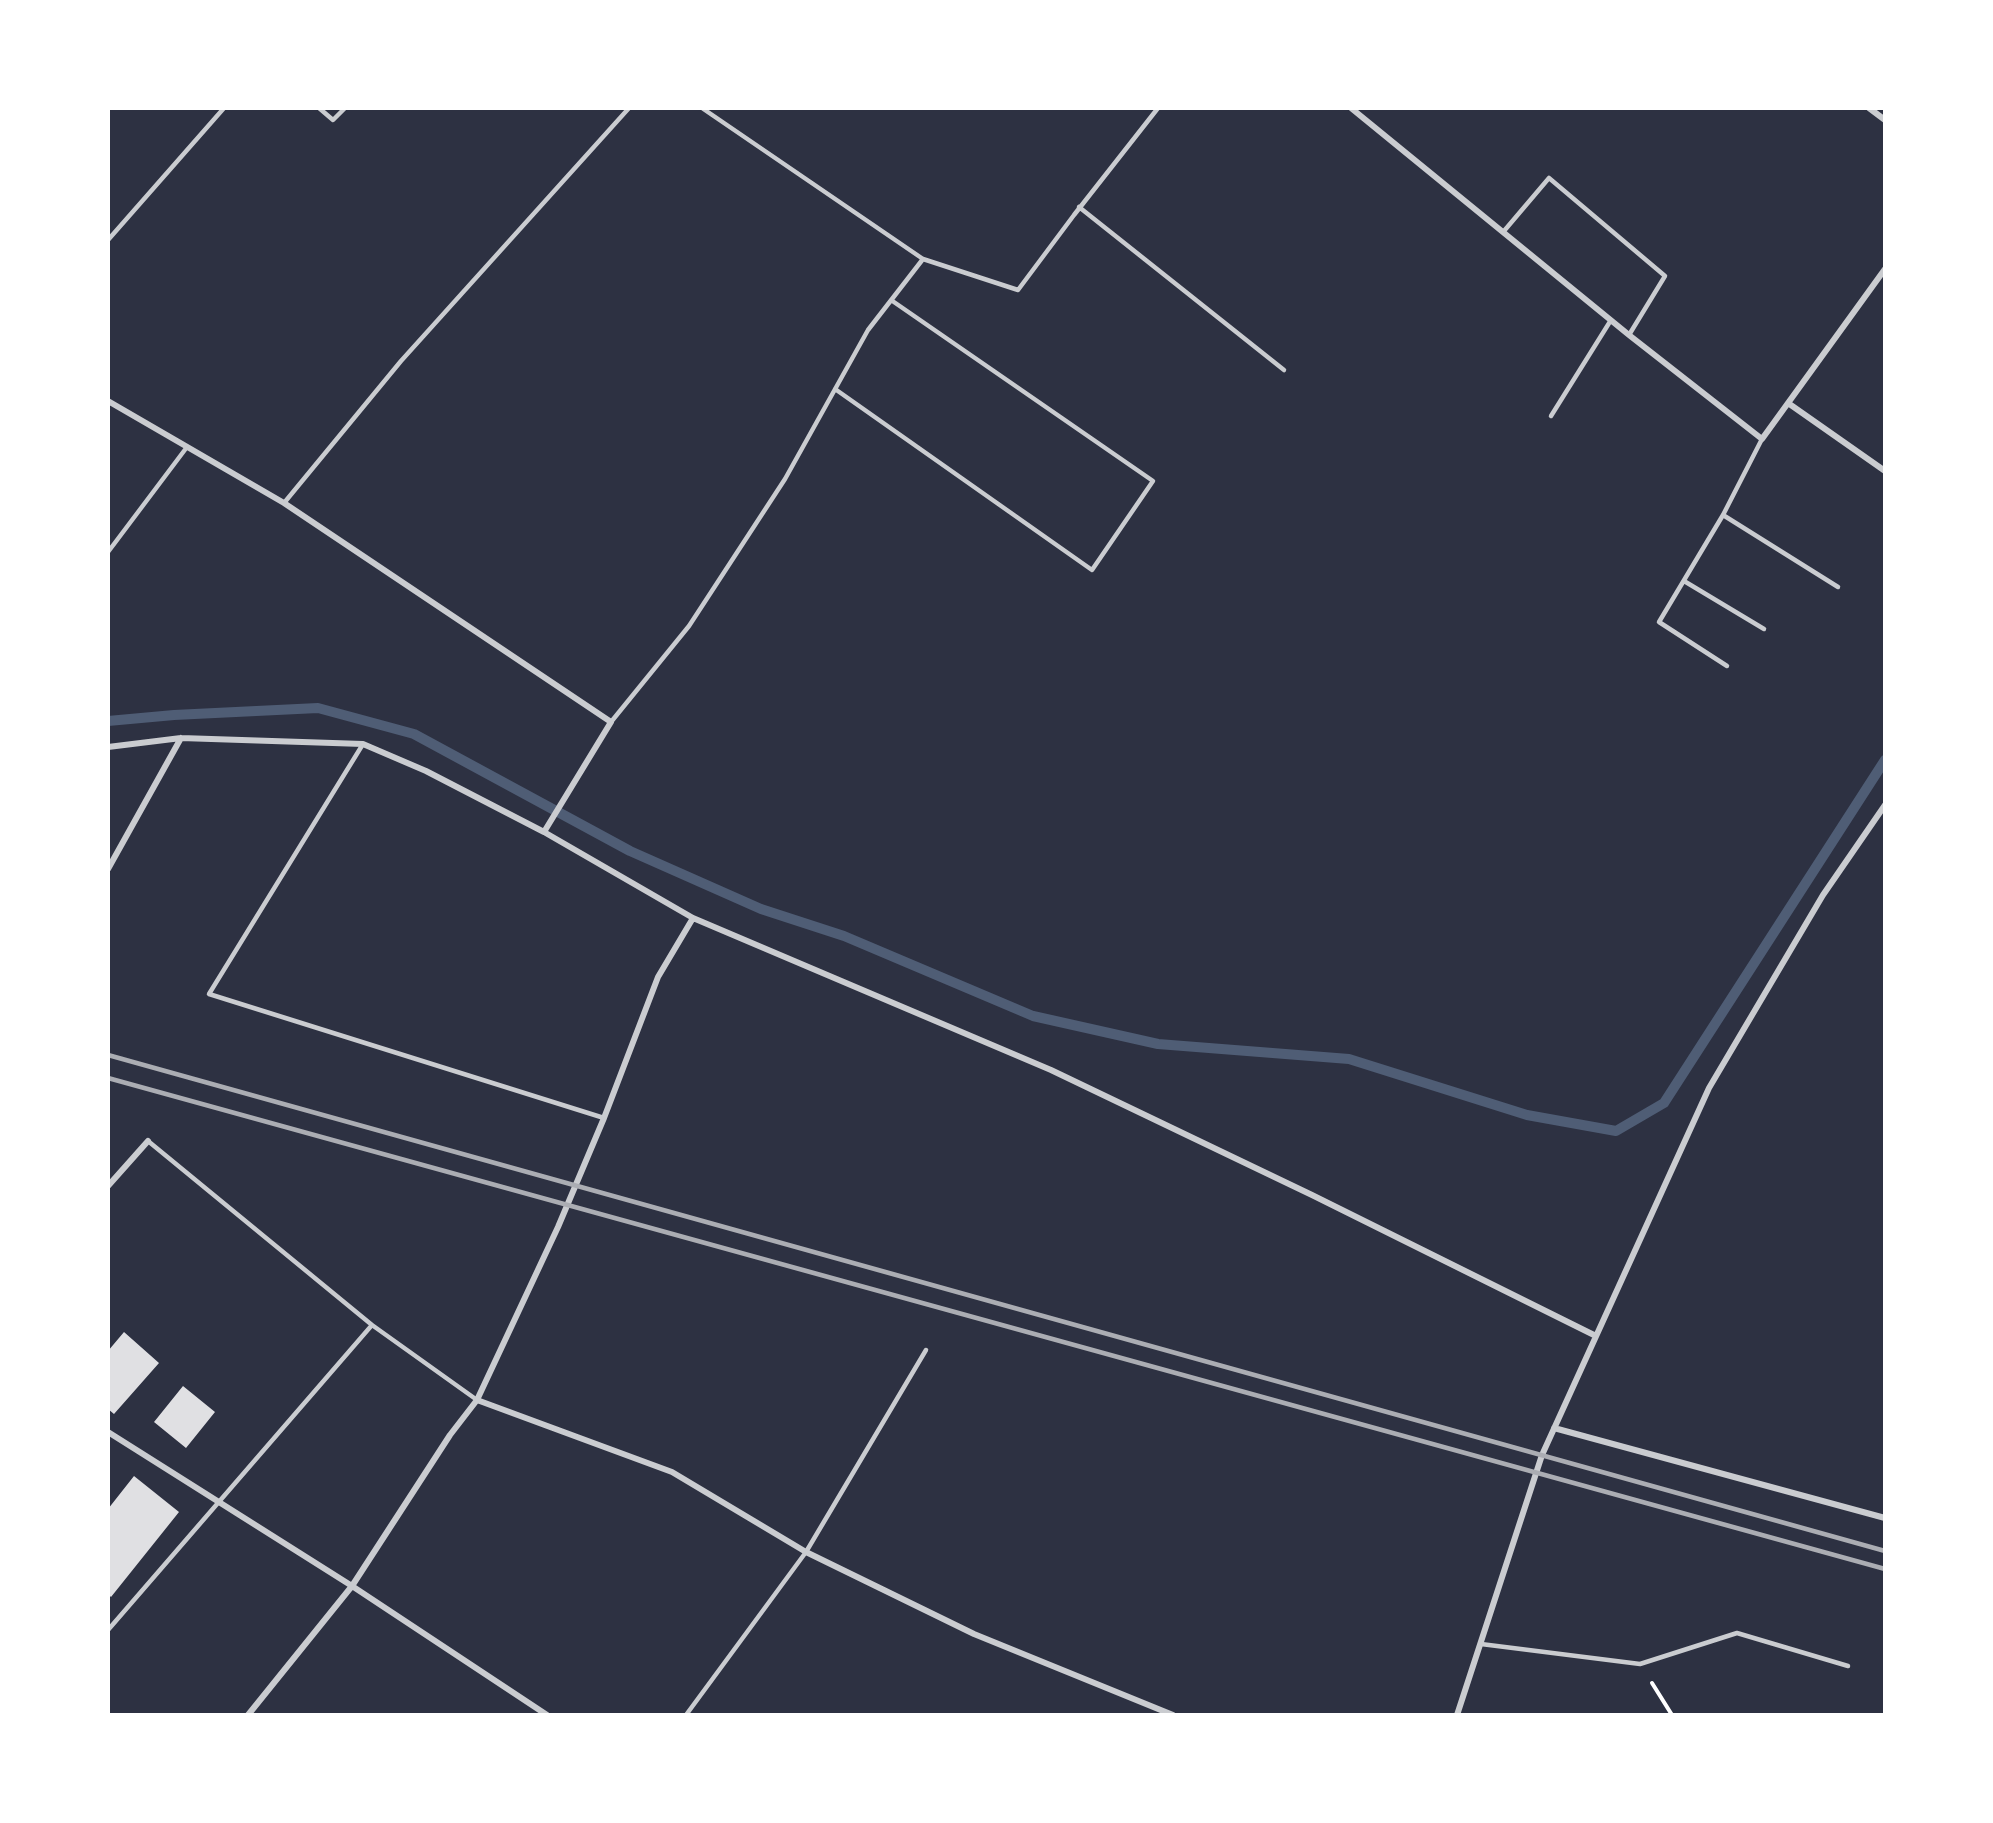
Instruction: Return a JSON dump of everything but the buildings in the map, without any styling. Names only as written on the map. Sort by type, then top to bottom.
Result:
[{"type":"street","points":[[1351,108],[1629,335],[1762,439],[1885,269]]},
{"type":"street","points":[[1869,108],[1885,120]]},
{"type":"street","points":[[108,401],[284,503],[611,722],[544,831]]},
{"type":"street","points":[[1788,403],[1885,471]]},
{"type":"street","points":[[108,869],[181,738]]},
{"type":"street","points":[[108,747],[181,738],[363,744],[426,771],[544,831],[693,918],[1051,1070],[1323,1200],[1596,1336]]},
{"type":"street","points":[[1457,1715],[1542,1455],[1709,1088],[1823,894],[1885,805]]},
{"type":"street","points":[[248,1715],[352,1586],[450,1435],[477,1400],[558,1227],[604,1118],[658,977],[693,918]]},
{"type":"street","points":[[108,1186],[148,1141]]},
{"type":"street","points":[[477,1400],[672,1472],[806,1552],[974,1634],[1173,1715]]},
{"type":"street","points":[[1554,1428],[1885,1518]]},
{"type":"street","points":[[108,1432],[352,1586],[547,1715]]},
{"type":"lane","points":[[108,240],[224,108]]},
{"type":"lane","points":[[320,108],[333,120],[345,108]]},
{"type":"lane","points":[[284,503],[401,361],[629,108]]},
{"type":"lane","points":[[702,108],[923,259],[1018,290],[1079,207],[1158,108]]},
{"type":"lane","points":[[1503,231],[1549,178],[1665,276],[1629,335]]},
{"type":"lane","points":[[1079,207],[1284,370]]},
{"type":"lane","points":[[611,722],[689,626],[785,479],[868,330],[923,259]]},
{"type":"lane","points":[[835,389],[1092,570],[1153,482],[891,300]]},
{"type":"lane","points":[[1551,416],[1611,320]]},
{"type":"lane","points":[[1727,666],[1659,622],[1723,515],[1762,439]]},
{"type":"lane","points":[[108,552],[187,447]]},
{"type":"lane","points":[[1723,515],[1838,587]]},
{"type":"lane","points":[[1684,581],[1764,629]]},
{"type":"lane","points":[[363,744],[209,994],[604,1118]]},
{"type":"lane","points":[[148,1141],[372,1325],[477,1400]]},
{"type":"lane","points":[[108,1630],[372,1325]]},
{"type":"lane","points":[[686,1715],[806,1552],[927,1350]]},
{"type":"lane","points":[[1481,1644],[1640,1664],[1737,1633],[1848,1666]]},
{"type":"waterway","points":[[108,721],[174,715],[318,708],[414,734],[630,851],[761,909],[844,936],[1033,1016],[1158,1044],[1349,1059],[1527,1115],[1616,1131],[1664,1103],[1885,760]]},
{"type":"railway","points":[[108,1055],[1885,1551]]},
{"type":"railway","points":[[108,1078],[1885,1569]]}]
